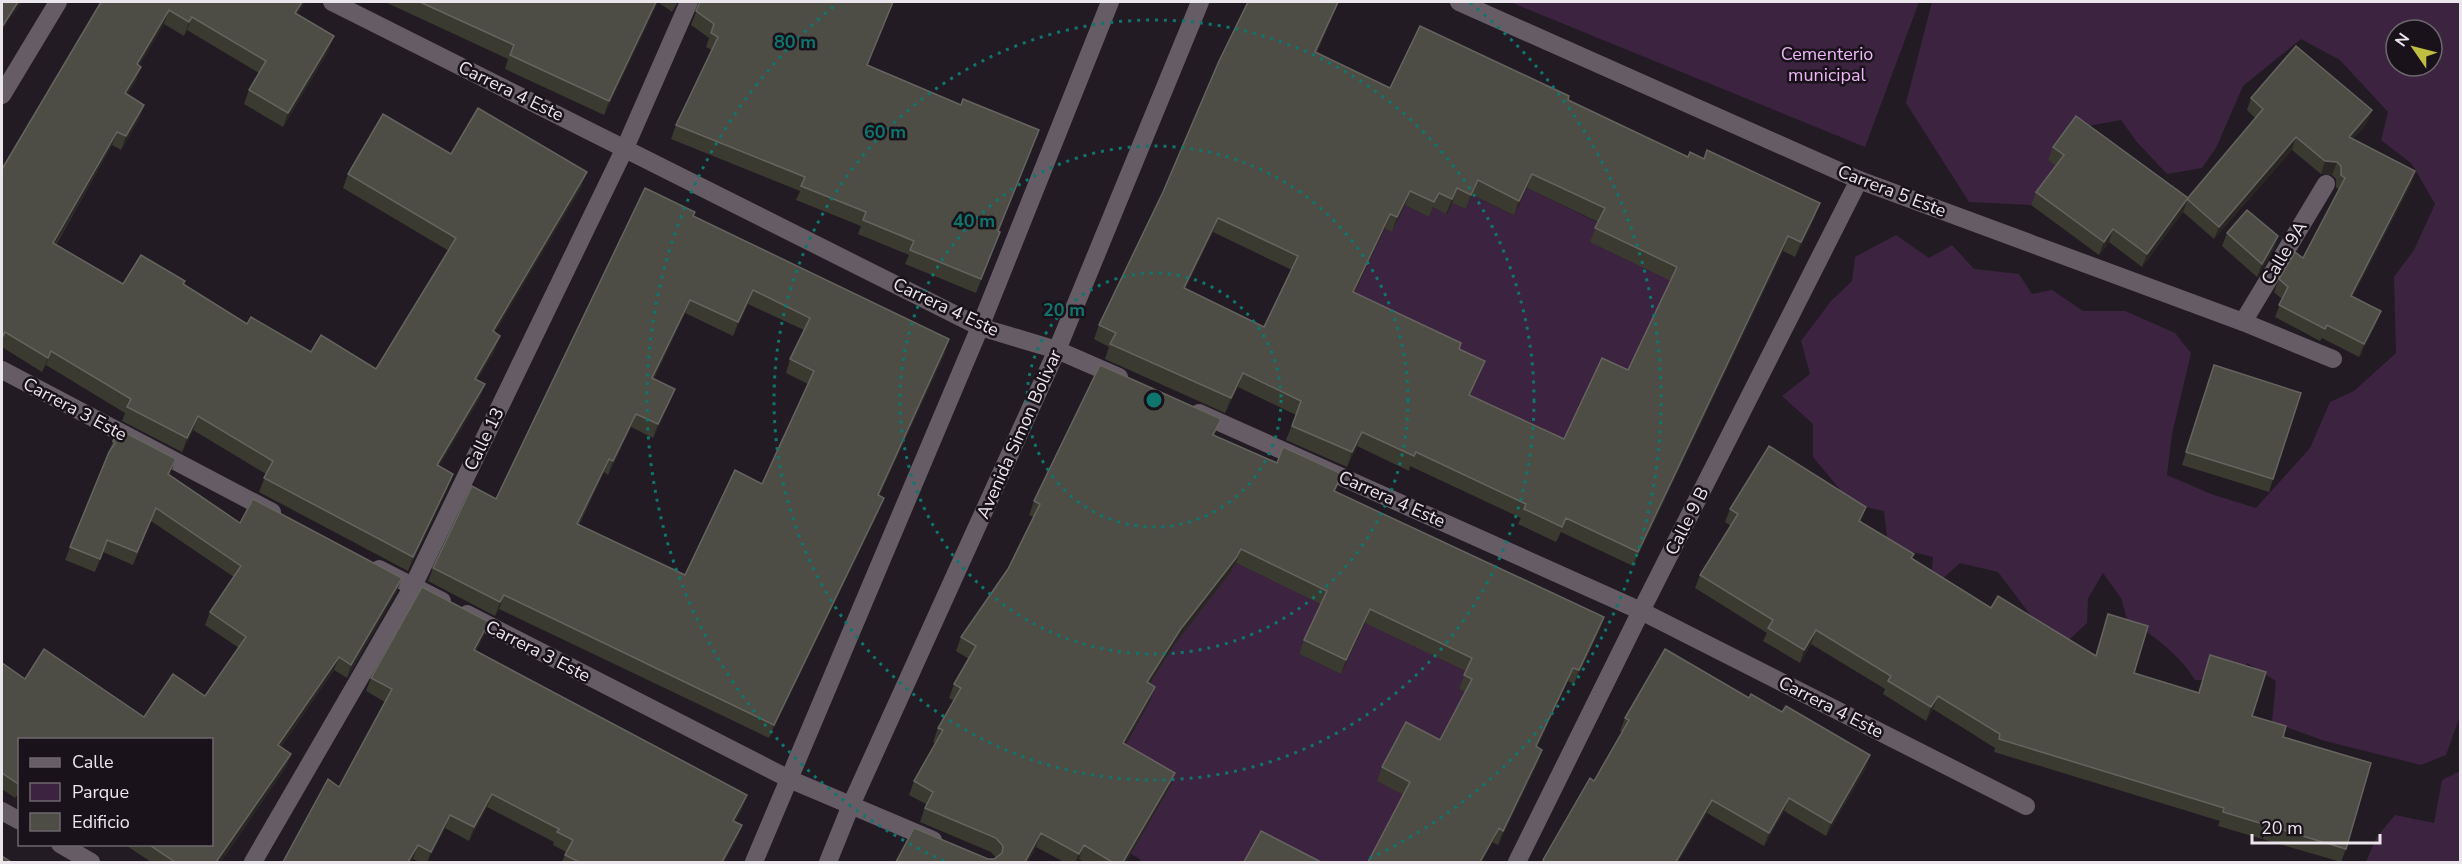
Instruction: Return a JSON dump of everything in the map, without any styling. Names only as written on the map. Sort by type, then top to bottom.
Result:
[{"type":"street","points":[[2,95],[58,2]]},
{"type":"street","name":"Carrera 4 Este","points":[[332,2],[980,327],[1057,350],[1133,383]]},
{"type":"street","name":"Calle 13","points":[[254,862],[413,586],[625,148],[689,2]]},
{"type":"street","points":[[754,862],[980,327],[1110,2]]},
{"type":"street","name":"Avenida Simon Bolivar","points":[[828,862],[851,806],[1057,350],[1200,2]]},
{"type":"street","name":"Carrera 5 Este","points":[[1460,2],[1859,180],[2243,322],[2333,359]]},
{"type":"street","name":"Calle 9 B","points":[[1517,862],[1859,180]]},
{"type":"street","name":"Calle 9A","points":[[2243,322],[2326,184]]},
{"type":"street","name":"Carrera 3 Este","points":[[2,370],[286,520]]},
{"type":"street","name":"Carrera 4 Este","points":[[1187,408],[1641,611],[2026,806]]},
{"type":"street","name":"Carrera 3 Este","points":[[360,559],[789,779],[945,845]]},
{"type":"street","points":[[2,811],[18,820]]},
{"type":"street","points":[[63,846],[91,862]]},
{"type":"green space","name":"Cementerio municipal","points":[[1510,2],[1919,2],[1865,147]]},
{"type":"green space","points":[[1932,2],[2460,2],[2460,716],[2446,755],[2421,765],[2325,741],[2272,722],[2276,681],[2247,663],[2243,680],[2195,680],[2165,646],[2127,619],[2121,598],[2103,573],[2088,598],[2087,623],[2069,640],[2035,621],[1998,572],[1960,563],[1930,590],[1933,557],[1888,546],[1884,511],[1852,504],[1813,457],[1813,424],[1782,396],[1810,374],[1801,341],[1831,301],[1852,281],[1855,257],[1896,235],[1929,258],[1952,245],[1974,269],[2019,274],[2032,294],[2052,290],[2083,311],[2125,311],[2175,333],[2191,353],[2172,434],[2167,475],[2211,494],[2256,508],[2310,448],[2330,402],[2354,391],[2396,353],[2394,277],[2414,250],[2435,204],[2412,164],[2381,140],[2388,112],[2340,60],[2301,39],[2243,86],[2216,148],[2202,168],[2167,174],[2136,141],[2121,120],[2071,129],[2059,168],[2031,205],[1969,202],[1906,103]]},
{"type":"green space","points":[[1287,111],[1392,231],[1405,205],[1429,217],[1433,207],[1447,214],[1452,203],[1466,209],[1472,195],[1514,215],[1527,188],[1599,223],[1672,282],[1591,469],[1338,327]]},
{"type":"green space","points":[[1236,563],[1272,580],[1328,592],[1299,654],[1341,674],[1365,623],[1477,650],[1459,689],[1545,730],[1529,759],[1426,808],[1370,862],[1140,862],[1141,860],[1131,854],[1125,746],[1150,701],[1142,696],[1175,644]]},
{"type":"green space","points":[[2460,771],[2460,862],[2366,862],[2376,838],[2395,815],[2434,823],[2442,780]]},
{"type":"building","points":[[2,2],[18,2],[2,27]]},
{"type":"building","points":[[101,2],[302,2],[295,13],[334,36],[288,113],[249,90],[266,61],[192,17],[189,22],[169,10],[137,64],[141,67],[125,93],[144,105],[126,136],[117,132],[53,243],[123,284],[141,255],[185,281],[183,284],[247,324],[251,317],[311,352],[321,335],[376,369],[456,238],[348,174],[383,114],[451,154],[478,108],[587,172],[493,331],[500,336],[475,379],[485,384],[437,465],[453,474],[413,557],[264,478],[273,461],[198,416],[187,438],[127,407],[131,399],[51,351],[48,358],[5,332],[2,338],[2,169]]},
{"type":"building","points":[[420,2],[656,2],[609,101],[510,55],[514,45]]},
{"type":"building","points":[[700,2],[893,2],[867,65],[961,105],[963,99],[1039,130],[981,279],[910,250],[914,241],[863,220],[866,212],[801,186],[805,177],[676,125],[718,37],[711,33],[714,24],[696,11]]},
{"type":"building","points":[[1248,2],[1338,2],[1315,52],[1390,88],[1420,26],[1569,96],[1568,100],[1688,157],[1690,152],[1704,159],[1707,150],[1820,203],[1801,242],[1788,236],[1638,552],[1566,518],[1562,527],[1524,509],[1526,504],[1416,452],[1414,456],[1362,432],[1352,452],[1292,426],[1301,401],[1243,373],[1231,398],[1110,344],[1116,333],[1099,325],[1163,192],[1219,61]],"holes":[[[1532,174],[1605,208],[1595,228],[1677,267],[1628,370],[1602,358],[1564,439],[1469,395],[1485,361],[1459,349],[1461,343],[1353,292],[1390,214],[1397,217],[1410,191],[1434,202],[1439,193],[1452,199],[1457,188],[1471,195],[1478,180],[1519,201]],[[1218,218],[1298,256],[1264,327],[1184,288]]]},
{"type":"building","points":[[2296,46],[2372,110],[2349,137],[2415,171],[2351,296],[2381,311],[2364,344],[2327,325],[2325,329],[2279,305],[2288,287],[2279,279],[2295,252],[2303,258],[2345,178],[2341,175],[2341,166],[2337,162],[2325,161],[2296,137],[2219,227],[2187,199],[2263,109],[2251,98]]},
{"type":"building","points":[[2076,116],[2188,198],[2147,254],[2113,229],[2104,242],[2036,192],[2064,155],[2053,147]]},
{"type":"building","points":[[645,188],[695,212],[693,216],[949,339],[878,495],[884,498],[774,725],[504,595],[500,602],[433,568],[472,486],[496,499]],"holes":[[[753,290],[810,318],[790,359],[814,371],[762,484],[735,470],[685,575],[577,524],[609,459],[613,461],[636,414],[658,424],[675,389],[652,378],[690,300],[738,322]]]},
{"type":"building","points":[[2247,210],[2278,236],[2262,264],[2227,233]]},
{"type":"building","points":[[1100,365],[1221,419],[1213,435],[1277,463],[1283,447],[1342,474],[1334,491],[1604,617],[1579,670],[1573,668],[1536,746],[1542,750],[1503,831],[1499,828],[1480,862],[1368,862],[1410,782],[1382,767],[1406,722],[1440,740],[1472,679],[1464,675],[1472,658],[1370,609],[1346,660],[1304,640],[1327,591],[1241,549],[1180,630],[1147,682],[1155,687],[1123,743],[1175,773],[1123,862],[1112,862],[1084,845],[1079,854],[1041,833],[1025,862],[896,862],[914,828],[988,859],[994,859],[1002,853],[1003,846],[996,838],[925,808],[933,792],[914,781],[943,730],[938,728],[961,688],[954,684],[976,646],[961,637],[1008,569],[1040,504],[1034,501]]},
{"type":"building","points":[[2214,365],[2301,393],[2273,479],[2186,452]]},
{"type":"building","points":[[118,429],[176,459],[168,474],[240,523],[253,499],[402,578],[351,665],[339,657],[278,745],[291,754],[216,862],[175,862],[151,846],[213,846],[213,738],[18,738],[18,784],[2,773],[2,663],[25,679],[44,649],[144,717],[173,674],[205,696],[246,637],[210,612],[241,566],[156,508],[137,552],[107,540],[100,559],[70,547],[109,452],[115,443],[113,441]]},
{"type":"building","points":[[1769,446],[1866,507],[1859,521],[1914,554],[1911,558],[1991,608],[1998,596],[2096,656],[2108,614],[2148,626],[2134,673],[2199,693],[2210,655],[2266,672],[2252,716],[2286,726],[2283,737],[2371,763],[2346,849],[2223,812],[2224,808],[1999,739],[2000,734],[1938,696],[1931,707],[1888,681],[1891,676],[1816,630],[1804,650],[1768,628],[1773,620],[1700,575],[1738,514],[1730,509]]},
{"type":"building","points":[[422,587],[489,622],[474,650],[747,795],[733,821],[742,825],[722,862],[579,862],[565,855],[573,840],[557,832],[559,829],[492,794],[474,827],[450,815],[431,852],[418,845],[408,862],[283,862],[328,779],[339,787],[392,689],[371,678]]},
{"type":"building","points":[[1665,649],[1749,698],[1751,694],[1782,712],[1786,706],[1870,755],[1831,823],[1789,798],[1769,833],[1712,800],[1676,862],[1546,862],[1543,860],[1590,778],[1594,781],[1629,720],[1625,718]]},
{"type":"building","points":[[1261,831],[1321,862],[1244,862]]},
{"type":"building","points":[[2,856],[11,862],[2,862]]}]
